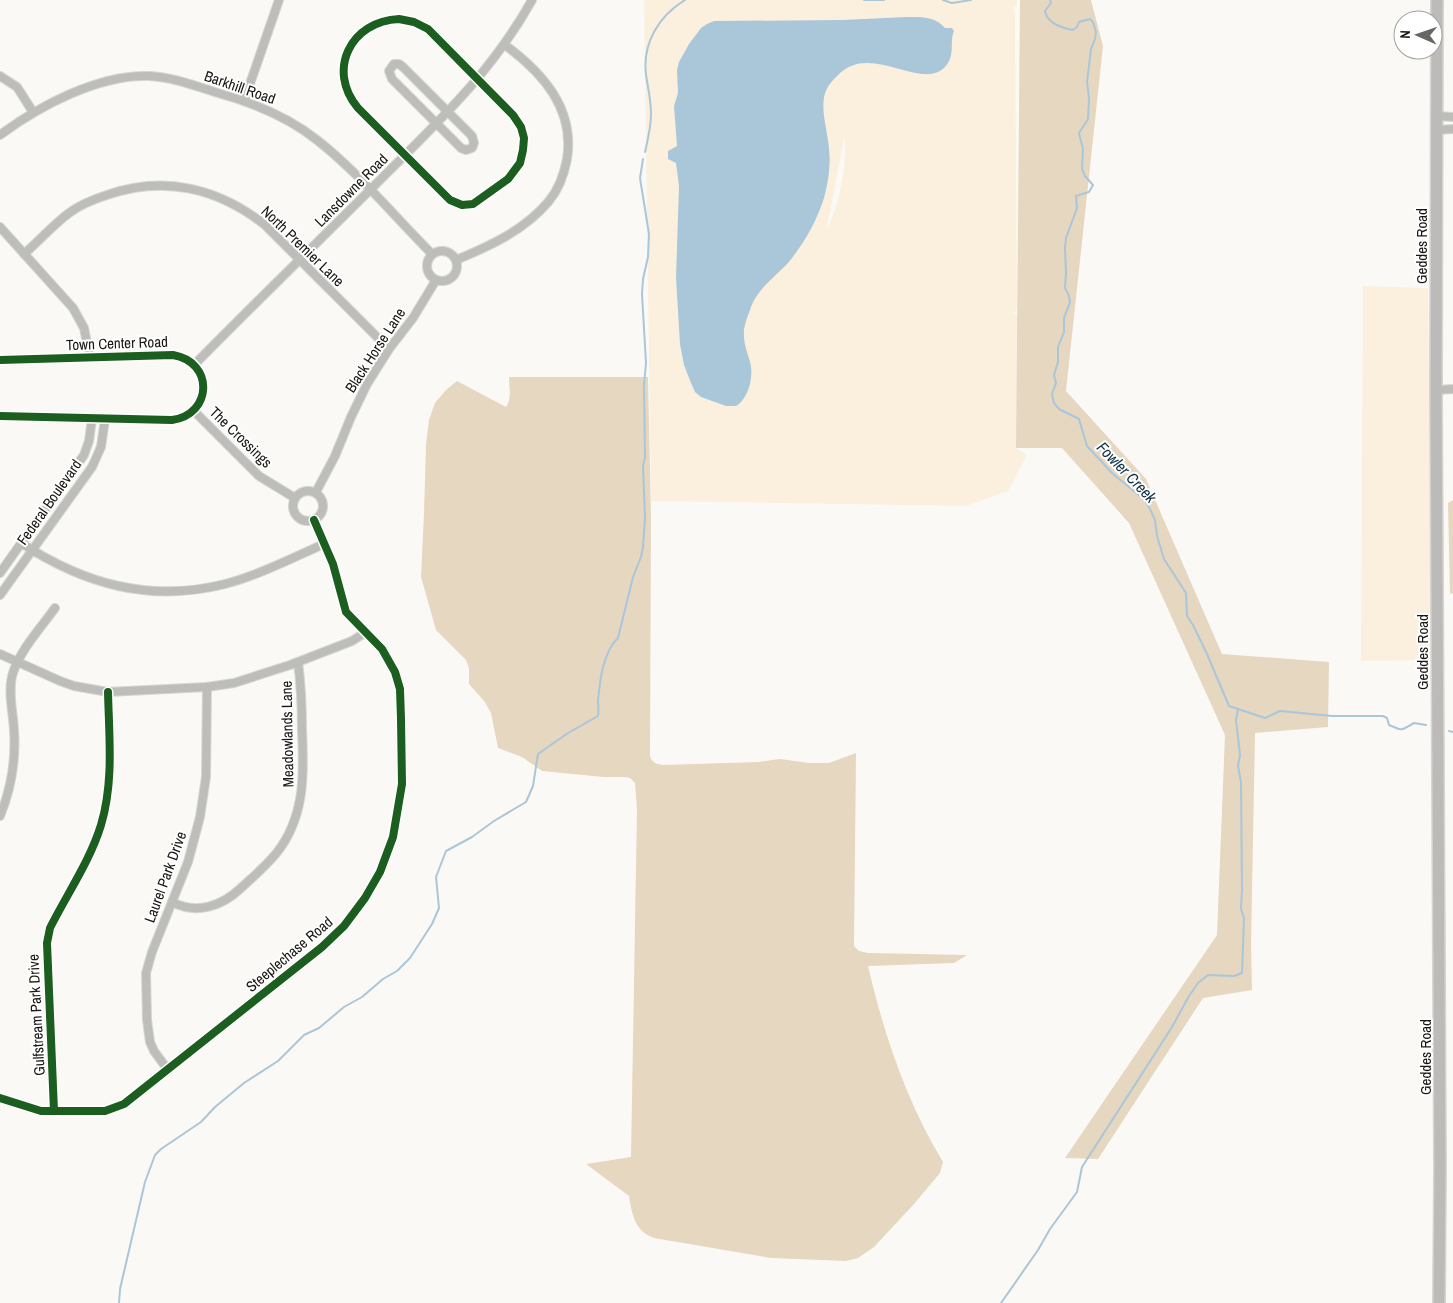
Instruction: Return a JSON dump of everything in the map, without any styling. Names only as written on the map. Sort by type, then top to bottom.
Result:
[{"type":"main road","name":"Geddes Road","points":[[1437,0],[1436,390],[1439,1303]]},
{"type":"street","points":[[244,100],[279,0]]},
{"type":"street","name":"Lansdowne Road","points":[[194,365],[449,112],[478,80],[505,45],[532,0]]},
{"type":"street","points":[[399,19],[414,22],[428,29],[478,80],[513,115],[522,132],[524,144],[522,156],[512,175],[473,204],[462,206],[450,200],[358,108],[348,91],[344,77],[344,65],[348,51],[357,36],[370,26],[384,20],[399,19]]},
{"type":"street","points":[[456,260],[489,246],[532,218],[557,190],[565,169],[569,139],[563,112],[548,85],[505,45]]},
{"type":"street","points":[[394,64],[401,65],[449,112],[474,138],[472,148],[463,149],[437,124],[392,79],[389,74],[390,66],[394,64]]},
{"type":"street","points":[[0,76],[17,87],[33,112]]},
{"type":"street","name":"Barkhill Road","points":[[0,135],[33,112],[91,86],[113,80],[148,76],[171,79],[244,100],[277,115],[316,139],[370,190],[432,254]]},
{"type":"street","points":[[1437,116],[1453,117]]},
{"type":"street","points":[[1436,130],[1453,129]]},
{"type":"street","name":"North Premier Lane","points":[[24,254],[70,213],[87,203],[124,190],[163,185],[196,190],[224,199],[265,225],[389,349]]},
{"type":"street","points":[[0,227],[80,317],[87,337],[90,358]]},
{"type":"street","points":[[437,251],[445,251],[452,254],[456,260],[457,266],[454,276],[446,280],[436,280],[430,276],[427,267],[432,254],[437,251]]},
{"type":"street","name":"Black Horse Lane","points":[[316,492],[335,456],[357,402],[389,349],[412,318],[436,280]]},
{"type":"street","name":"Town Center Road","points":[[0,360],[173,355],[184,358],[194,365]]},
{"type":"street","points":[[0,416],[172,420],[186,417],[194,411],[202,398],[203,388],[200,374],[194,365]]},
{"type":"street","points":[[1436,390],[1453,389]]},
{"type":"street","name":"The Crossings","points":[[194,411],[258,476],[295,498]]},
{"type":"street","name":"Federal Boulevard","points":[[0,573],[84,455],[89,441],[92,419]]},
{"type":"street","name":"Federal Boulevard","points":[[0,595],[98,456],[105,419]]},
{"type":"street","points":[[303,491],[316,492],[322,500],[323,509],[319,517],[306,521],[297,517],[293,509],[295,498],[303,491]]},
{"type":"street","points":[[0,654],[67,684],[108,692],[207,687],[245,681],[352,641],[366,632],[346,612],[333,564],[314,520]]},
{"type":"street","points":[[21,543],[66,569],[97,581],[128,588],[161,591],[195,589],[225,584],[261,572],[324,544]]},
{"type":"street","points":[[0,816],[8,792],[14,759],[14,730],[10,693],[12,678],[18,662],[54,608]]},
{"type":"street","name":"Steeplechase Road","points":[[0,1098],[41,1111],[104,1110],[124,1104],[322,947],[350,919],[380,872],[393,837],[401,794],[400,694],[395,672],[390,662],[382,649],[366,632]]},
{"type":"street","name":"Meadowlands Lane","points":[[172,902],[182,907],[197,908],[210,907],[225,901],[269,862],[286,839],[296,818],[303,784],[301,684],[298,662]]},
{"type":"street","name":"Laurel Park Drive","points":[[168,1070],[150,1042],[147,1020],[146,973],[152,952],[188,862],[200,817],[206,777],[207,687]]},
{"type":"street","name":"Gulfstream Park Drive","points":[[54,1111],[47,943],[50,928],[101,826],[109,784],[108,692]]},
{"type":"shaded area","points":[[644,0],[1017,0],[1017,5],[1013,7],[1015,12],[1017,309],[1013,314],[1017,314],[1016,448],[1027,455],[1008,491],[966,506],[651,501]],"holes":[[[844,138],[842,184],[827,228]]]},
{"type":"shaded area","points":[[1020,0],[1091,0],[1103,46],[1066,391],[1146,479],[1222,654],[1329,662],[1328,727],[1255,733],[1251,945],[1252,990],[1203,998],[1098,1159],[1065,1158],[1217,935],[1225,735],[1129,523],[1062,448],[1016,448]]},
{"type":"shaded area","points":[[1363,286],[1428,288],[1432,660],[1361,661]]},
{"type":"shaded area","points":[[509,377],[648,377],[651,517],[650,756],[653,762],[663,765],[759,762],[780,759],[809,763],[829,763],[856,753],[854,946],[859,951],[868,953],[967,955],[954,963],[868,966],[881,1017],[907,1091],[943,1162],[940,1173],[914,1204],[874,1247],[858,1258],[846,1261],[771,1258],[654,1238],[642,1231],[636,1222],[629,1196],[586,1164],[631,1157],[637,809],[635,783],[630,778],[624,777],[542,771],[522,757],[498,748],[491,713],[485,702],[469,684],[469,668],[466,660],[436,630],[421,577],[426,444],[429,420],[435,403],[457,381],[506,407],[510,397]]},
{"type":"shaded area","points":[[1453,500],[1453,593],[1450,594],[1448,503]]},
{"type":"water","points":[[906,17],[932,19],[945,28],[952,28],[954,31],[948,62],[945,67],[935,73],[923,74],[880,64],[865,63],[851,66],[838,75],[831,83],[825,93],[824,100],[830,161],[824,198],[802,244],[753,302],[744,333],[751,368],[751,380],[747,392],[736,406],[726,406],[701,397],[695,392],[691,383],[684,365],[680,344],[676,278],[679,186],[676,163],[668,159],[668,151],[677,146],[674,106],[678,93],[677,70],[679,62],[701,28],[714,21],[843,20]]},
{"type":"waterway","points":[[645,152],[651,114],[645,63],[647,52],[650,41],[660,22],[685,0]]},
{"type":"waterway","points":[[864,0],[884,0]]},
{"type":"waterway","points":[[943,0],[952,3],[971,0]]},
{"type":"waterway","name":"Fowler Creek","points":[[1050,0],[1051,3],[1045,11],[1052,22],[1073,30],[1079,22],[1090,19],[1096,32],[1091,49],[1087,82],[1089,98],[1088,119],[1079,133],[1083,149],[1082,169],[1093,185],[1089,192],[1076,196],[1077,208],[1066,238],[1065,288],[1070,302],[1064,318],[1064,332],[1058,347],[1058,362],[1054,375],[1056,383],[1052,394],[1054,403],[1059,409],[1079,419],[1087,446],[1113,474],[1145,500],[1155,520],[1157,536],[1164,559],[1186,593],[1187,616],[1207,654],[1229,706],[1265,718],[1280,711],[1332,716],[1383,716],[1387,718],[1389,725],[1401,729],[1405,729],[1414,723],[1426,725]]},
{"type":"waterway","points":[[119,1303],[120,1289],[145,1182],[155,1155],[201,1122],[215,1107],[244,1083],[278,1061],[304,1035],[319,1028],[344,1007],[362,997],[383,979],[397,971],[410,958],[432,924],[439,908],[436,877],[446,851],[472,837],[526,802],[533,786],[538,754],[568,733],[598,716],[598,700],[603,667],[609,651],[618,638],[633,577],[643,547],[645,518],[643,465],[645,458],[644,385],[646,363],[642,294],[648,257],[649,234],[640,178],[643,159]]},
{"type":"waterway","points":[[1001,1303],[1077,1192],[1082,1167],[1198,983],[1208,975],[1234,976],[1242,973],[1244,918],[1241,909],[1241,782],[1238,766],[1240,755],[1236,720],[1238,710]]},
{"type":"waterway","name":"Fowler Creek","points":[[1449,731],[1453,732]]},
{"type":"cycle path","points":[[399,19],[414,22],[428,29],[513,115],[521,127],[524,138],[520,163],[508,179],[473,204],[462,205],[450,200],[358,108],[349,93],[344,78],[344,64],[348,50],[356,38],[368,28],[382,22],[399,19]]},
{"type":"cycle path","points":[[0,360],[173,355],[186,360],[196,367],[202,377],[203,388],[201,399],[195,408],[185,416],[172,420],[0,416]]},
{"type":"cycle path","points":[[0,1098],[41,1111],[105,1111],[124,1104],[322,947],[344,926],[365,898],[380,872],[393,837],[402,784],[400,689],[395,672],[382,649],[346,612],[333,564],[314,520]]},
{"type":"cycle path","points":[[54,1111],[47,943],[50,928],[91,852],[105,809],[110,759],[108,692]]}]
